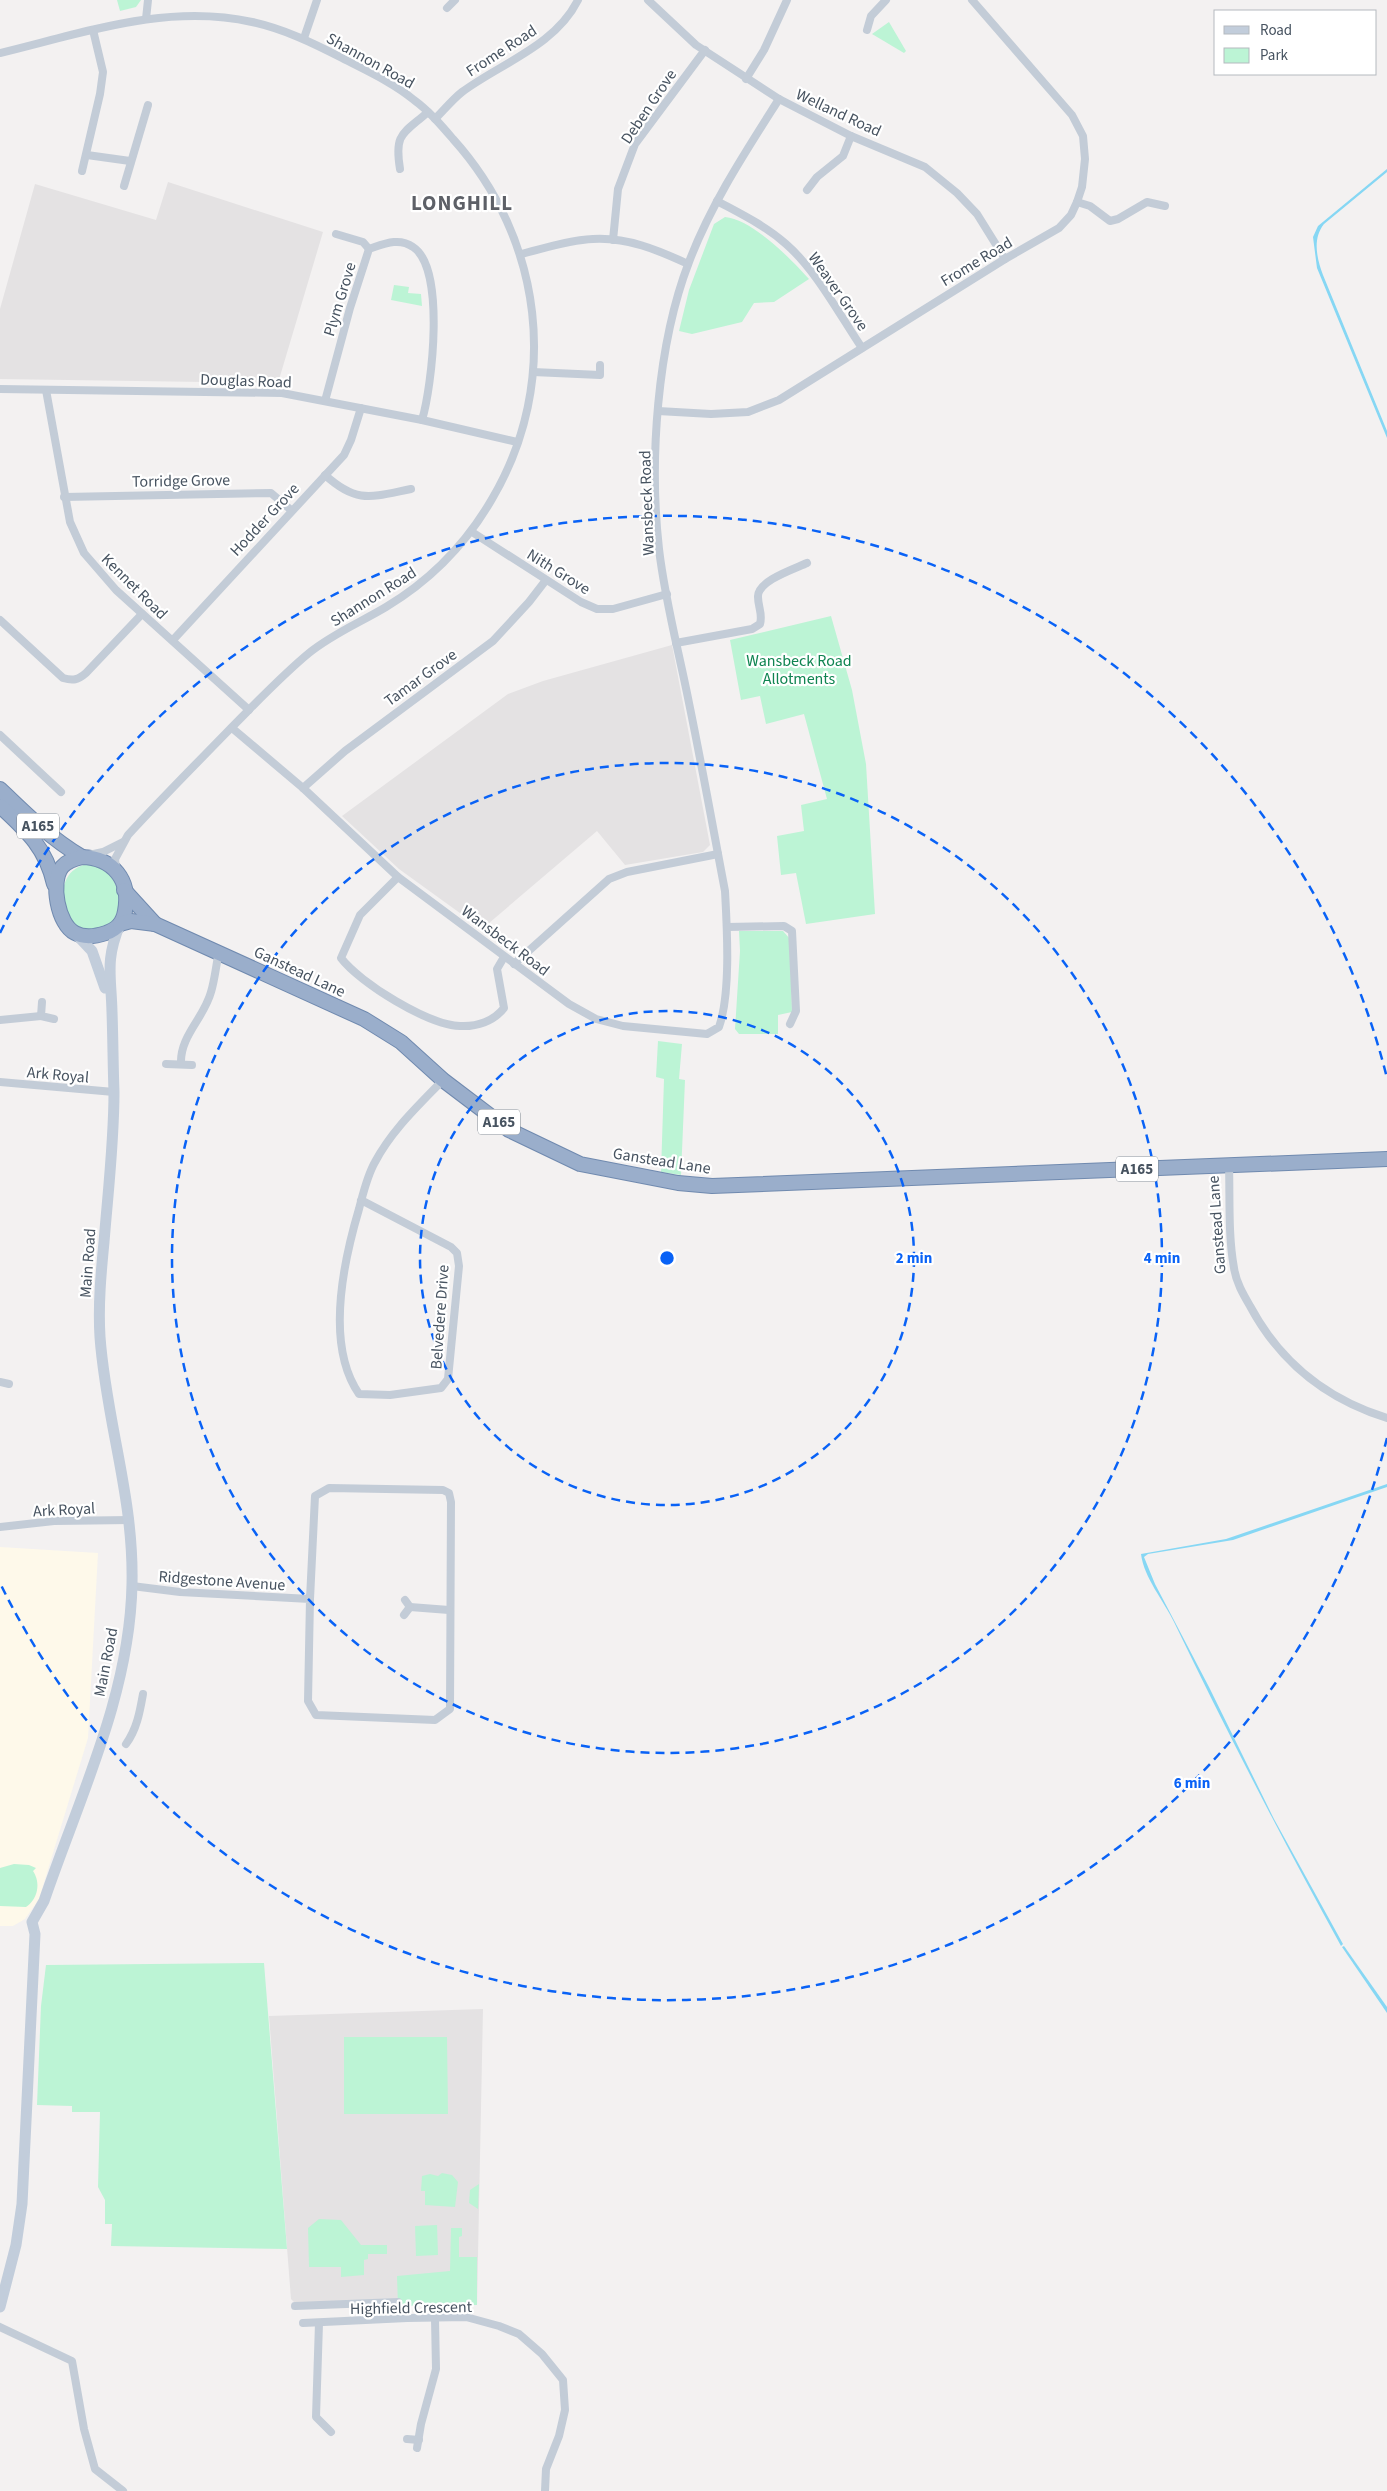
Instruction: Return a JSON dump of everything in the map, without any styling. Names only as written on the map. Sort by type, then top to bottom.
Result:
[{"type":"highway","name":"A165","points":[[0,789],[45,832],[83,857],[104,860],[112,865],[118,874],[123,890],[125,907],[120,924],[97,935],[76,934],[68,926],[60,912],[50,866],[39,845],[0,806]]},
{"type":"highway","points":[[55,890],[61,868],[70,861],[83,857]]},
{"type":"highway","name":"Ganstead Lane","points":[[123,890],[156,924]]},
{"type":"highway","name":"Ganstead Lane","points":[[120,924],[131,921],[156,924],[364,1019],[401,1042],[443,1080],[509,1130],[580,1164],[678,1183],[712,1186],[1387,1159]]},
{"type":"main road","name":"Main Road","points":[[0,2307],[16,2245],[22,2204],[35,1934],[32,1922],[44,1901],[111,1710],[126,1642],[132,1586],[130,1520],[100,1334],[100,1296],[111,1158],[114,1092],[109,965],[112,943],[120,924]]},
{"type":"main road","name":"Main Road","points":[[76,934],[86,943],[94,957],[112,1009]]},
{"type":"street","points":[[146,19],[148,0]]},
{"type":"street","points":[[304,38],[317,0]]},
{"type":"street","points":[[446,8],[455,0]]},
{"type":"street","name":"Frome Road","points":[[435,119],[462,92],[541,43],[572,13],[578,0]]},
{"type":"street","name":"Welland Road","points":[[648,0],[681,33],[746,79],[779,99],[851,136],[925,166],[957,192],[977,214],[1006,259]]},
{"type":"street","points":[[746,79],[764,50],[787,0]]},
{"type":"street","points":[[867,30],[871,16],[886,0]]},
{"type":"street","name":"Frome Road","points":[[658,411],[711,414],[748,412],[779,400],[1059,228],[1072,215],[1077,202],[1085,159],[1083,136],[1072,115],[972,0]]},
{"type":"street","name":"Shannon Road","points":[[0,53],[146,19],[195,15],[252,22],[304,38],[377,75],[413,99],[435,119],[467,154],[495,195],[522,254],[534,323],[533,372],[526,410],[517,442],[508,468],[472,532],[450,558],[422,582],[389,606],[313,650],[276,680],[123,842],[103,852],[83,857]]},
{"type":"street","points":[[82,171],[87,154],[102,72],[93,30]]},
{"type":"street","name":"Deben Grove","points":[[613,240],[618,189],[635,144],[704,50]]},
{"type":"street","name":"Wansbeck Road","points":[[232,728],[303,788],[398,877],[569,1004],[596,1019],[623,1026],[707,1034],[719,1027],[724,1012],[727,927],[725,891],[659,548],[656,480],[658,411],[663,368],[673,316],[688,264],[717,201],[779,99]]},
{"type":"street","points":[[124,186],[148,105]]},
{"type":"street","points":[[400,168],[397,149],[401,135],[428,112]]},
{"type":"street","points":[[807,190],[817,177],[843,156],[851,136]]},
{"type":"street","points":[[87,154],[130,161]]},
{"type":"street","name":"Weaver Grove","points":[[717,201],[760,224],[787,244],[805,264],[862,348]]},
{"type":"street","points":[[1077,202],[1090,206],[1110,221],[1118,219],[1147,202],[1166,206]]},
{"type":"street","points":[[336,234],[363,242],[369,249]]},
{"type":"street","points":[[522,254],[592,239],[613,240],[656,249],[688,264]]},
{"type":"street","name":"Plym Grove","points":[[325,401],[350,308],[369,249],[390,242],[404,243],[414,247],[429,274],[433,300],[434,343],[432,373],[422,420]]},
{"type":"street","points":[[533,372],[600,375],[600,365]]},
{"type":"street","name":"Douglas Road","points":[[0,389],[282,393],[422,420],[517,442]]},
{"type":"street","name":"Kennet Road","points":[[46,390],[64,497],[70,522],[84,553],[116,590],[248,710]]},
{"type":"street","name":"Hodder Grove","points":[[172,640],[344,455],[361,408]]},
{"type":"street","points":[[325,475],[341,489],[360,496],[378,496],[411,488]]},
{"type":"street","name":"Torridge Grove","points":[[64,497],[271,492],[291,510]]},
{"type":"street","name":"Nith Grove","points":[[472,532],[546,580],[598,609],[613,609],[667,594]]},
{"type":"street","points":[[676,644],[752,629],[760,624],[762,617],[758,597],[759,589],[767,582],[807,563]]},
{"type":"street","name":"Tamar Grove","points":[[303,788],[344,751],[493,641],[529,602],[546,580]]},
{"type":"street","points":[[0,620],[63,678],[72,680],[79,679],[142,614]]},
{"type":"street","points":[[0,735],[47,785],[61,792]]},
{"type":"street","name":"Shannon Road","points":[[118,874],[114,864],[123,842]]},
{"type":"street","points":[[514,964],[609,879],[627,872],[718,854]]},
{"type":"street","points":[[398,877],[360,915],[341,958],[350,969],[405,1007],[449,1025],[461,1027],[484,1023],[496,1018],[504,1008],[497,970],[504,957]]},
{"type":"street","points":[[727,927],[784,926],[792,931],[796,1011],[790,1024]]},
{"type":"street","points":[[181,1064],[180,1049],[212,992],[218,952]]},
{"type":"street","points":[[41,1016],[42,1002]]},
{"type":"street","points":[[0,1020],[41,1016],[54,1019]]},
{"type":"street","points":[[166,1064],[192,1065]]},
{"type":"street","name":"Belvedere Drive","points":[[361,1200],[451,1247],[457,1253],[459,1266],[448,1380],[441,1388],[390,1394],[359,1394],[349,1380],[339,1318],[346,1254],[361,1200],[374,1163],[398,1128],[443,1080]]},
{"type":"street","name":"Ark Royal","points":[[0,1082],[114,1092]]},
{"type":"street","name":"Ganstead Lane","points":[[1229,1166],[1234,1267],[1242,1291],[1254,1313],[1277,1349],[1298,1370],[1322,1388],[1367,1412],[1387,1418]]},
{"type":"street","points":[[0,1382],[10,1384]]},
{"type":"street","points":[[328,1488],[443,1490],[448,1494],[451,1502],[450,1709],[436,1720],[316,1714],[308,1702],[310,1599],[315,1496],[328,1488]]},
{"type":"street","name":"Ark Royal","points":[[0,1527],[54,1521],[130,1520]]},
{"type":"street","name":"Ridgestone Avenue","points":[[132,1586],[180,1592],[310,1599]]},
{"type":"street","points":[[405,1600],[410,1607]]},
{"type":"street","points":[[410,1607],[449,1610]]},
{"type":"street","points":[[404,1615],[410,1607]]},
{"type":"street","points":[[126,1744],[133,1735],[142,1694]]},
{"type":"street","points":[[295,2306],[398,2302]]},
{"type":"street","name":"Highfield Crescent","points":[[303,2323],[407,2318],[476,2319],[519,2334],[542,2354],[563,2380],[565,2410],[559,2436],[546,2469],[545,2491]]},
{"type":"street","points":[[417,2448],[420,2424],[436,2369],[435,2319]]},
{"type":"street","points":[[319,2323],[312,2419],[331,2432]]},
{"type":"street","points":[[0,2327],[72,2362],[84,2429],[95,2469],[122,2491]]},
{"type":"street","points":[[408,2439],[419,2440]]},
{"type":"shaded area","points":[[168,182],[323,232],[278,383],[0,379],[0,309],[35,184],[156,220]]},
{"type":"shaded area","points":[[672,645],[710,845],[703,852],[625,865],[597,831],[482,929],[399,869],[342,816],[508,694],[543,681]]},
{"type":"shaded area","points":[[0,1547],[98,1553],[88,1738],[39,1899],[25,1919],[13,1926],[0,1926]]},
{"type":"shaded area","points":[[483,2009],[477,2305],[396,2306],[295,2303],[291,2299],[269,2016]]},
{"type":"green space","points":[[117,0],[141,0],[136,7],[120,11]]},
{"type":"green space","points":[[889,22],[906,51],[904,53],[872,34]]},
{"type":"green space","points":[[725,217],[736,219],[759,232],[809,279],[774,302],[754,303],[742,322],[692,334],[679,331],[689,290],[714,224]]},
{"type":"green space","points":[[394,285],[409,287],[408,293],[421,294],[422,306],[391,300]]},
{"type":"green space","name":"Wansbeck Road Allotments","points":[[831,616],[852,690],[866,764],[875,914],[806,924],[796,873],[781,875],[777,836],[804,831],[801,805],[827,799],[804,714],[766,724],[760,696],[741,700],[730,640]]},
{"type":"green space","points":[[87,864],[100,867],[109,874],[116,885],[119,897],[118,909],[114,919],[105,927],[92,931],[81,929],[73,922],[67,913],[63,901],[63,889],[67,878],[75,869]]},
{"type":"green space","points":[[739,931],[783,931],[790,939],[792,1012],[778,1015],[778,1034],[739,1034],[735,1029],[740,951]]},
{"type":"green space","points":[[658,1041],[682,1044],[679,1079],[685,1080],[681,1175],[661,1172],[664,1079],[656,1077]]},
{"type":"green space","points":[[14,1864],[29,1865],[36,1868],[33,1871],[37,1881],[36,1895],[26,1907],[0,1906],[0,1868]]},
{"type":"green space","points":[[264,1963],[287,2249],[111,2246],[112,2224],[105,2224],[105,2200],[98,2187],[100,2112],[72,2112],[72,2106],[37,2105],[41,2006],[46,1965]]},
{"type":"green space","points":[[344,2037],[447,2037],[448,2114],[344,2114]]},
{"type":"green space","points":[[442,2173],[452,2175],[458,2182],[455,2207],[425,2205],[425,2191],[421,2191],[422,2176],[430,2174],[438,2176]]},
{"type":"green space","points":[[479,2184],[478,2209],[469,2203],[470,2190]]},
{"type":"green space","points":[[319,2219],[341,2220],[361,2245],[387,2245],[387,2254],[368,2254],[368,2259],[364,2260],[364,2275],[341,2277],[341,2267],[309,2267],[308,2228]]},
{"type":"green space","points":[[437,2225],[438,2255],[416,2256],[415,2226]]},
{"type":"green space","points":[[451,2228],[462,2228],[462,2236],[459,2237],[459,2257],[477,2257],[477,2305],[398,2306],[397,2276],[450,2271]]},
{"type":"water","points":[[1387,169],[1387,172],[1324,224],[1318,236],[1317,249],[1323,275],[1387,431],[1387,438],[1317,268],[1313,237],[1318,226]]},
{"type":"water","points":[[1387,1484],[1387,1487],[1233,1540],[1148,1554],[1144,1557],[1155,1584],[1209,1687],[1274,1819],[1343,1944],[1341,1946],[1255,1785],[1174,1622],[1150,1581],[1141,1554],[1226,1539]]},
{"type":"water","points":[[1344,1946],[1387,2007],[1387,2013],[1342,1947]]},
{"type":"district","name":"LONGHILL","points":[[462,203]]}]
